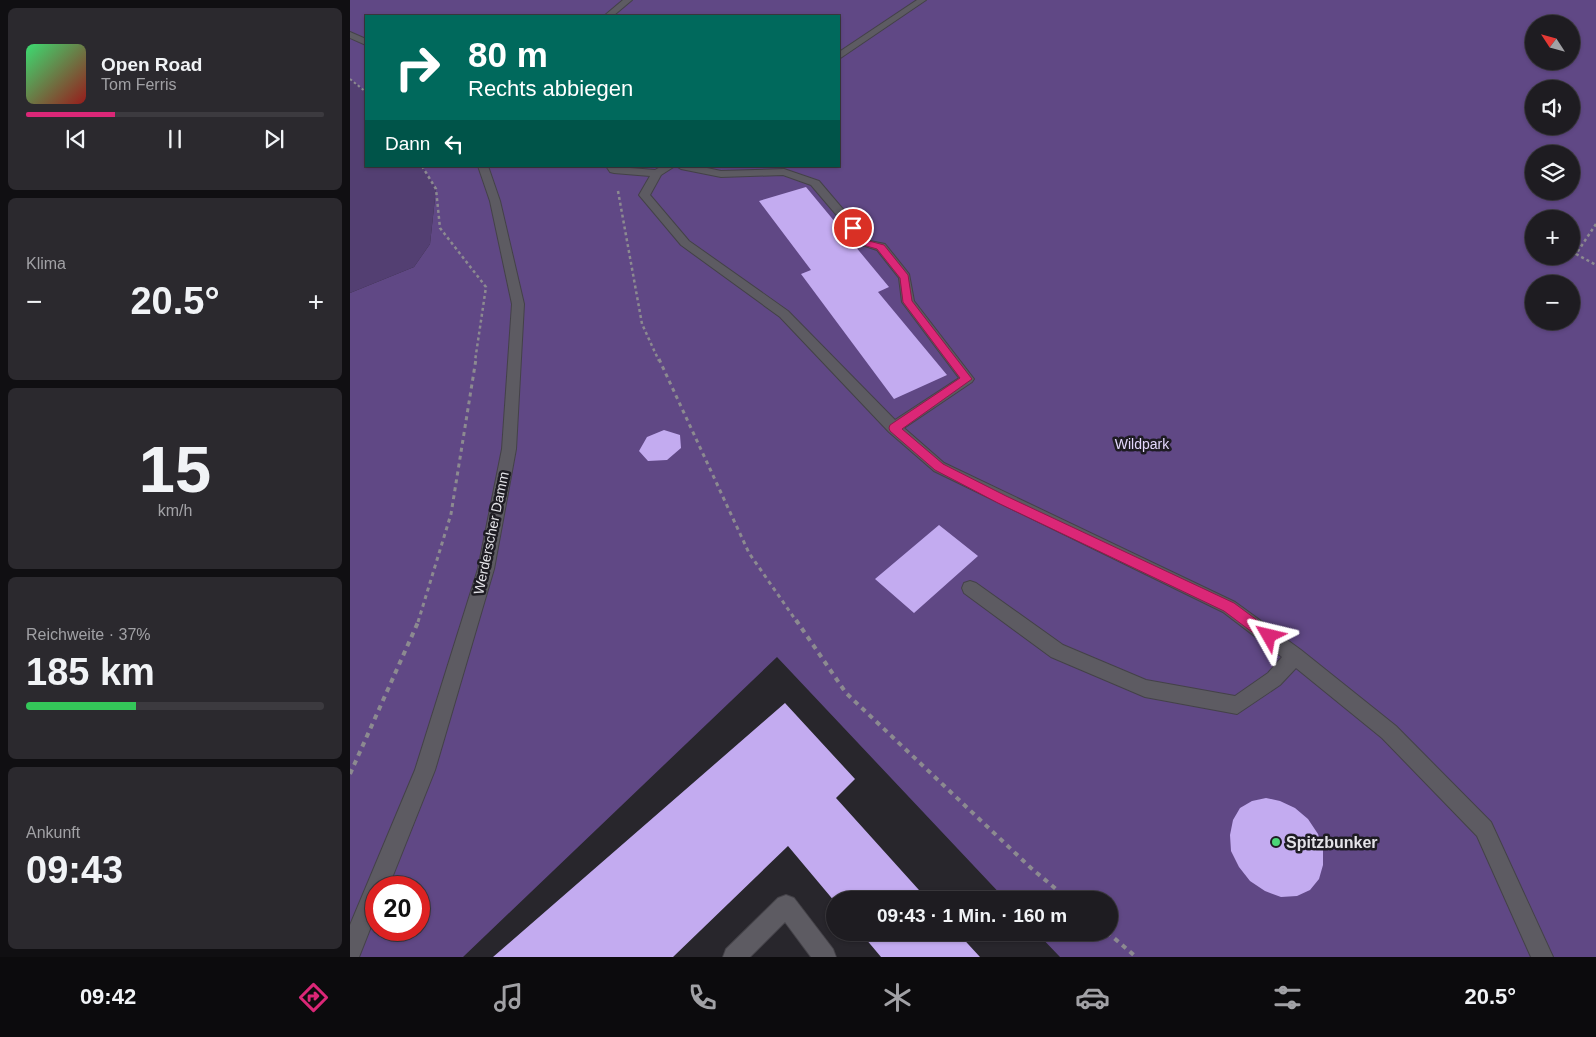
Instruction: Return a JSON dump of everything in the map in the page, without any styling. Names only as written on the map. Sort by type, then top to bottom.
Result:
[{"type":"street","points":[[609,15],[628,0]]},
{"type":"street","points":[[840,55],[922,0]]},
{"type":"street","points":[[350,35],[365,42]]},
{"type":"street","name":"Werderscher Damm","points":[[381,876],[425,770],[481,587],[509,449],[518,304],[495,201],[483,167]]},
{"type":"street","points":[[686,167],[721,174],[784,172],[815,183],[866,243],[880,246],[905,277],[908,302],[967,379],[894,428]]},
{"type":"street","points":[[612,168],[664,169]]},
{"type":"street","points":[[664,169],[644,195],[685,243],[784,314],[894,428],[939,467],[1002,500],[1229,607],[1295,656],[1389,732],[1484,829],[1542,957]]},
{"type":"street","points":[[970,588],[1057,650],[1145,688],[1236,704],[1274,679],[1295,656]]},
{"type":"street","points":[[734,957],[786,906],[825,957]]},
{"type":"street","name":"Werderscher Damm","points":[[350,952],[365,915]]},
{"type":"path","points":[[350,79],[365,91]]},
{"type":"path","points":[[350,774],[415,632],[451,514],[486,287],[440,228],[436,189],[423,167]]},
{"type":"path","points":[[612,168],[642,324],[749,553],[846,693],[1058,891]]},
{"type":"path","points":[[1596,224],[1576,254],[1596,264]]},
{"type":"path","points":[[1117,941],[1136,957]]},
{"type":"shaded area","points":[[350,79],[365,91],[365,167],[423,167],[436,189],[430,244],[414,267],[350,293]]},
{"type":"green space","name":"Wildpark","points":[[350,0],[1596,0],[1596,957],[1060,957],[1045,941],[1118,941],[1118,891],[998,891],[777,657],[463,957],[350,957],[350,293],[414,267],[430,244],[436,189],[423,167],[840,167],[840,15],[365,15],[365,91],[350,79]]},
{"type":"building","points":[[806,187],[889,287],[878,292],[947,375],[894,399],[801,274],[811,270],[759,201]]},
{"type":"building","points":[[664,430],[680,435],[681,448],[667,460],[648,461],[639,451],[647,437]]},
{"type":"building","points":[[939,525],[978,556],[914,613],[875,579]]},
{"type":"building","points":[[785,703],[855,779],[836,798],[920,891],[826,891],[788,846],[673,957],[493,957]]},
{"type":"building","name":"Spitzbunker","points":[[1266,798],[1280,801],[1295,808],[1308,819],[1318,834],[1323,849],[1323,865],[1319,879],[1310,890],[1297,896],[1281,897],[1265,891],[1250,881],[1239,867],[1231,851],[1230,835],[1233,820],[1240,808],[1252,801]]},
{"type":"building","points":[[868,941],[965,941],[980,957],[881,957]]},
{"type":"place","name":"Spitzbunker","points":[[1276,842]]},
{"type":"route","points":[[853,228],[866,243],[880,246],[905,277],[908,302],[967,379],[894,428],[939,467],[1002,500],[1229,607],[1269,636]]}]
